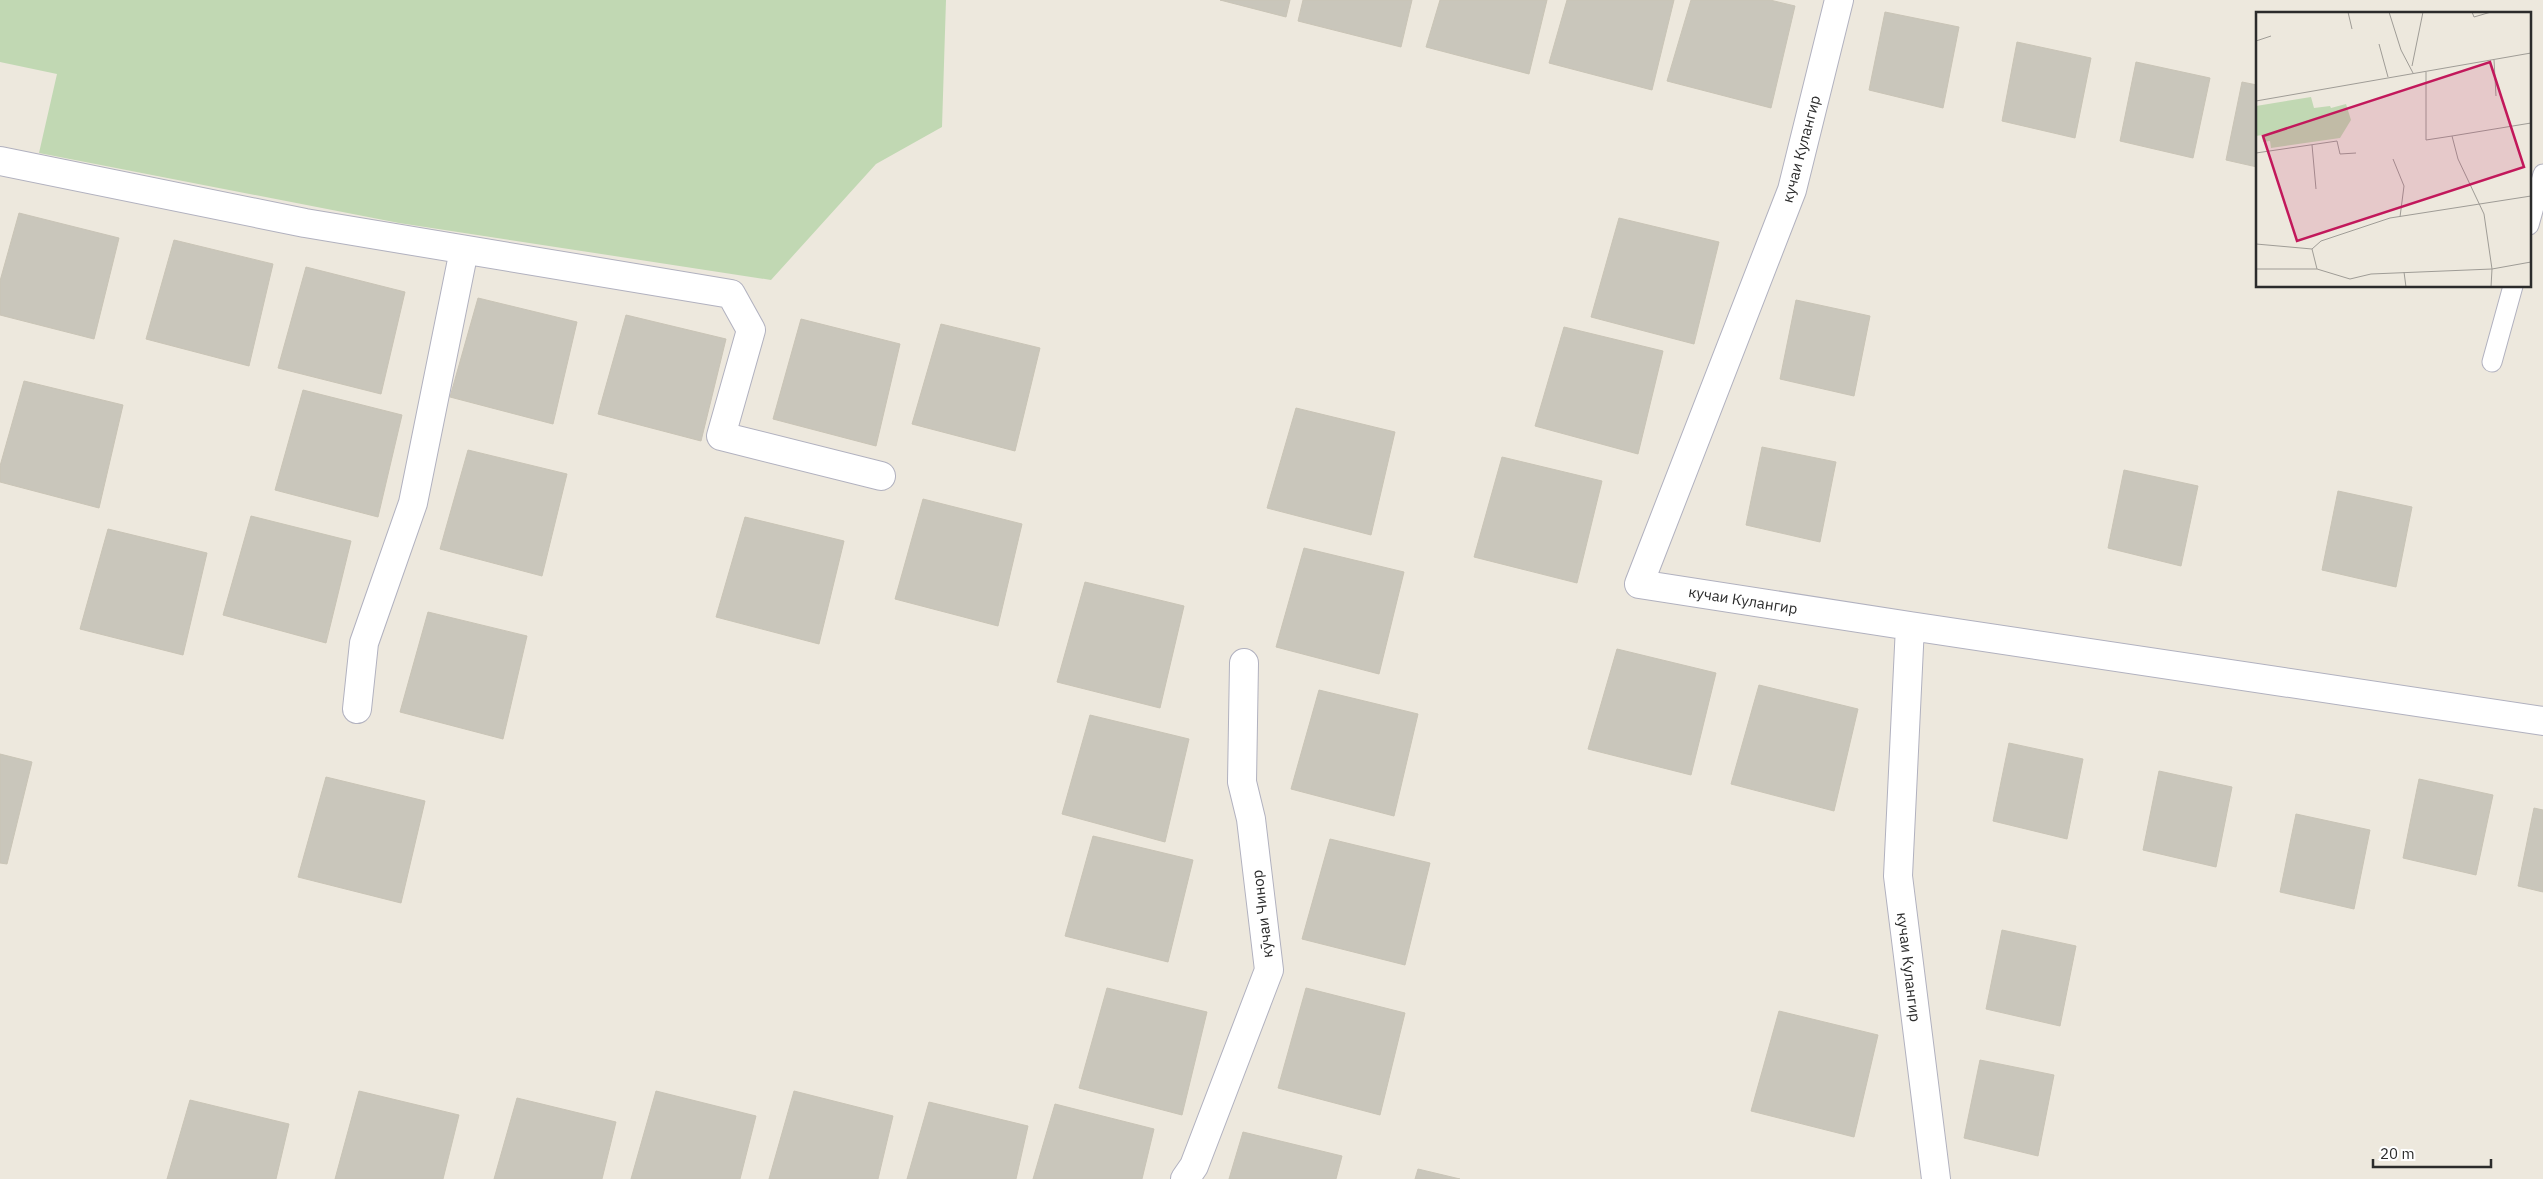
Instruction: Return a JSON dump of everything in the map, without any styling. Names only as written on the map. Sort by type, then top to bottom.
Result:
[{"type":"street","name":"кучаи Кулангир","points":[[1839,0],[1792,190],[1639,584],[1910,626],[1898,876],[1936,1179]]},
{"type":"street","points":[[0,161],[305,223],[731,294],[752,330],[721,436],[881,476]]},
{"type":"street","points":[[357,709],[364,643],[412,503],[464,250]]},
{"type":"street","points":[[1910,626],[2543,721]]},
{"type":"street","name":"кӯчаи Чинор","points":[[1185,1179],[1194,1166],[1269,970],[1251,819],[1242,782],[1244,662]]},
{"type":"lane","points":[[2530,221],[2543,174]]},
{"type":"lane","points":[[2492,362],[2512,288]]},
{"type":"green space","points":[[0,0],[946,0],[942,127],[876,164],[771,280],[399,223],[39,153],[57,74],[0,62]]},
{"type":"building","points":[[1220,0],[1290,0],[1286,17]]},
{"type":"building","points":[[1303,0],[1412,0],[1401,47],[1298,21]]},
{"type":"building","points":[[1440,0],[1547,0],[1529,74],[1426,47]]},
{"type":"building","points":[[1567,0],[1674,0],[1652,90],[1549,63]]},
{"type":"building","points":[[1691,0],[1770,0],[1795,6],[1771,108],[1667,81]]},
{"type":"building","points":[[1885,12],[1959,27],[1943,108],[1869,90]]},
{"type":"building","points":[[2017,42],[2091,58],[2075,138],[2002,121]]},
{"type":"building","points":[[2136,62],[2210,78],[2193,158],[2120,141]]},
{"type":"building","points":[[2242,82],[2256,85],[2256,167],[2226,160]]},
{"type":"building","points":[[19,213],[119,238],[94,339],[0,315],[0,281]]},
{"type":"building","points":[[1619,218],[1719,242],[1694,344],[1591,317]]},
{"type":"building","points":[[174,240],[273,264],[249,366],[146,339]]},
{"type":"building","points":[[306,267],[405,292],[381,394],[278,368]]},
{"type":"building","points":[[478,298],[577,322],[553,424],[450,397]]},
{"type":"building","points":[[1796,300],[1870,316],[1854,396],[1780,379]]},
{"type":"building","points":[[626,315],[726,339],[701,441],[598,414]]},
{"type":"building","points":[[801,319],[900,344],[876,446],[773,419]]},
{"type":"building","points":[[941,324],[1040,348],[1015,451],[912,424]]},
{"type":"building","points":[[1564,327],[1663,351],[1638,454],[1535,426]]},
{"type":"building","points":[[24,381],[123,405],[99,508],[0,482],[0,466]]},
{"type":"building","points":[[303,390],[402,415],[378,517],[275,490]]},
{"type":"building","points":[[1296,408],[1395,432],[1371,535],[1267,508]]},
{"type":"building","points":[[1762,447],[1836,462],[1820,542],[1746,525]]},
{"type":"building","points":[[468,450],[567,474],[542,576],[440,549]]},
{"type":"building","points":[[1502,457],[1602,481],[1577,583],[1474,557]]},
{"type":"building","points":[[2124,470],[2198,486],[2181,566],[2108,548]]},
{"type":"building","points":[[2338,491],[2412,507],[2396,587],[2322,570]]},
{"type":"building","points":[[923,499],[1022,524],[998,626],[895,599]]},
{"type":"building","points":[[251,516],[351,541],[326,643],[223,615]]},
{"type":"building","points":[[745,517],[844,541],[819,644],[716,617]]},
{"type":"building","points":[[108,529],[207,553],[183,655],[80,629]]},
{"type":"building","points":[[1304,548],[1404,572],[1379,674],[1276,647]]},
{"type":"building","points":[[1085,582],[1184,606],[1160,708],[1057,682]]},
{"type":"building","points":[[428,612],[527,636],[503,739],[400,712]]},
{"type":"building","points":[[1617,649],[1716,673],[1691,775],[1588,749]]},
{"type":"building","points":[[1759,685],[1858,709],[1834,811],[1731,784]]},
{"type":"building","points":[[1319,690],[1418,714],[1394,816],[1291,789]]},
{"type":"building","points":[[1090,715],[1189,739],[1165,842],[1062,814]]},
{"type":"building","points":[[2009,743],[2083,759],[2067,839],[1993,821]]},
{"type":"building","points":[[0,754],[32,762],[7,864],[0,863]]},
{"type":"building","points":[[2159,771],[2232,787],[2216,867],[2143,850]]},
{"type":"building","points":[[326,777],[425,801],[401,903],[298,877]]},
{"type":"building","points":[[2419,779],[2493,795],[2476,875],[2403,858]]},
{"type":"building","points":[[2534,808],[2543,810],[2543,892],[2518,886]]},
{"type":"building","points":[[2296,814],[2370,830],[2354,909],[2280,892]]},
{"type":"building","points":[[1093,836],[1193,860],[1168,962],[1065,936]]},
{"type":"building","points":[[1330,839],[1430,863],[1405,965],[1302,939]]},
{"type":"building","points":[[2002,930],[2076,946],[2060,1026],[1986,1009]]},
{"type":"building","points":[[1107,988],[1207,1012],[1182,1115],[1079,1088]]},
{"type":"building","points":[[1306,988],[1405,1013],[1380,1115],[1278,1088]]},
{"type":"building","points":[[1779,1011],[1878,1035],[1854,1137],[1751,1111]]},
{"type":"building","points":[[1980,1060],[2054,1075],[2038,1156],[1964,1138]]},
{"type":"building","points":[[359,1091],[459,1115],[443,1179],[335,1179]]},
{"type":"building","points":[[656,1091],[756,1116],[740,1179],[631,1179]]},
{"type":"building","points":[[794,1091],[893,1116],[878,1179],[769,1179]]},
{"type":"building","points":[[517,1098],[616,1122],[602,1179],[494,1179]]},
{"type":"building","points":[[190,1100],[289,1124],[276,1179],[167,1179]]},
{"type":"building","points":[[929,1102],[1028,1126],[1016,1179],[907,1179]]},
{"type":"building","points":[[1055,1104],[1154,1129],[1142,1179],[1033,1179]]},
{"type":"building","points":[[1243,1132],[1342,1156],[1336,1179],[1229,1179]]},
{"type":"building","points":[[1418,1169],[1460,1179],[1415,1179]]}]
